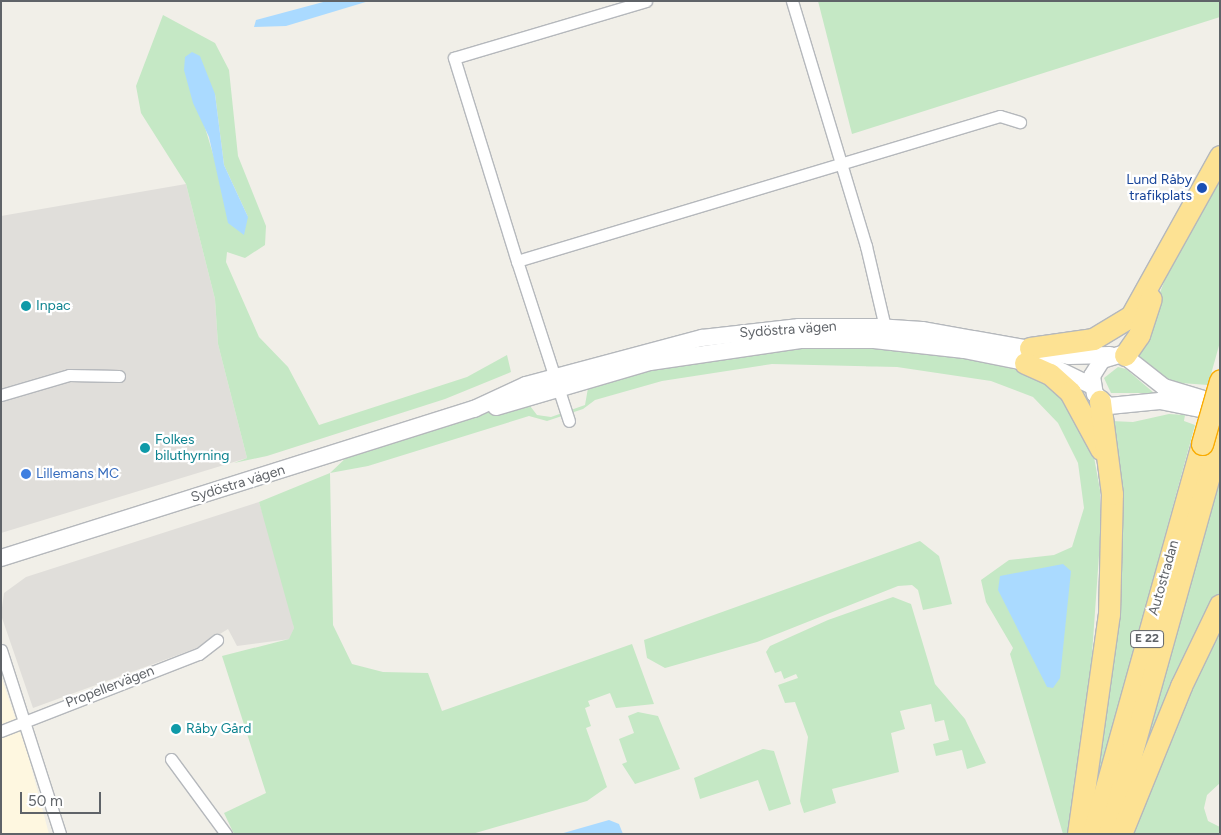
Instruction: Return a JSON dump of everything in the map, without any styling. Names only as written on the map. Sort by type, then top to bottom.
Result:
[{"type":"highway","points":[[1028,355],[1078,343],[1114,330],[1139,307],[1220,156]]},
{"type":"highway","points":[[1118,355],[1139,335],[1160,270]]},
{"type":"highway","points":[[1028,355],[1070,392],[1110,470]]},
{"type":"highway","name":"Autostradan","points":[[1109,834],[1213,443],[1220,381]]},
{"type":"highway","points":[[1078,834],[1109,614],[1110,470],[1096,394]]},
{"type":"highway","name":"Autostradan","points":[[1093,834],[1213,443]]},
{"type":"highway","points":[[1121,834],[1181,686],[1220,605]]},
{"type":"main road","name":"Sydöstra vägen","points":[[1,558],[556,383],[670,344],[733,333],[799,327],[885,327],[1028,355],[1067,372],[1096,394],[1119,406],[1174,402],[1220,413]]},
{"type":"main road","name":"Sydöstra vägen","points":[[556,383],[687,354],[800,340],[921,344],[1028,355],[1118,355]]},
{"type":"main road","points":[[1096,394],[1096,368],[1118,355],[1164,387],[1220,404]]},
{"type":"street","points":[[569,421],[516,261],[454,58],[646,1]]},
{"type":"street","points":[[792,1],[885,327]]},
{"type":"street","points":[[516,261],[1000,116],[1020,122]]},
{"type":"street","points":[[1,395],[68,374],[119,376]]},
{"type":"street","name":"Propellervägen","points":[[1,731],[199,654],[217,640]]},
{"type":"street","points":[[1,650],[60,834]]},
{"type":"street","points":[[171,759],[226,834]]},
{"type":"shaded area","points":[[186,184],[215,299],[218,344],[247,458],[1,533],[1,216]]},
{"type":"shaded area","points":[[259,502],[288,593],[294,628],[290,639],[237,646],[228,629],[197,648],[33,708],[1,615],[4,593],[26,577]]},
{"type":"shaded area","points":[[1,676],[28,755],[49,834],[1,834]]},
{"type":"green space","points":[[818,1],[1220,1],[1220,17],[852,134]]},
{"type":"green space","points":[[163,15],[215,43],[229,70],[238,156],[266,226],[265,245],[245,258],[227,252],[226,262],[259,337],[288,367],[319,425],[467,377],[507,355],[511,372],[445,399],[267,456],[234,463],[247,458],[218,344],[215,299],[186,184],[141,113],[136,86]],"holes":[[[215,94],[224,165],[248,217],[220,177],[203,121]]]},
{"type":"green space","points":[[1220,170],[1220,342],[1208,385],[1167,382],[1136,353],[1168,272]]},
{"type":"green space","points":[[851,346],[937,352],[1035,374],[1061,392],[1092,446],[1100,490],[1100,541],[1087,725],[1072,834],[1063,834],[1010,654],[1013,648],[986,602],[981,580],[1009,560],[1054,555],[1072,547],[1084,508],[1078,463],[1058,423],[1033,397],[991,381],[897,367],[772,364],[662,381],[595,400],[583,409],[547,421],[529,416],[368,466],[330,473],[348,456],[486,412],[527,402],[537,415],[551,417],[585,405],[588,388],[642,370],[757,349]],"holes":[[[1071,571],[1067,580],[998,590]]]},
{"type":"green space","points":[[1118,367],[1126,369],[1154,393],[1111,393],[1104,378]]},
{"type":"green space","points":[[1169,414],[1185,415],[1184,421],[1195,425],[1101,771],[1097,769],[1111,421],[1133,422]]},
{"type":"green space","points":[[330,473],[333,625],[352,664],[383,672],[428,673],[442,711],[632,644],[654,704],[616,708],[610,693],[588,701],[590,706],[585,708],[591,726],[586,728],[607,787],[587,801],[472,834],[234,834],[224,813],[266,793],[222,656],[289,639],[294,628],[259,502]]},
{"type":"green space","points":[[1220,480],[1220,594],[1136,774]]},
{"type":"green space","points":[[920,541],[939,556],[952,604],[923,610],[918,590],[912,585],[898,586],[757,642],[665,668],[647,658],[644,640]]},
{"type":"green space","points":[[893,597],[911,604],[935,684],[965,719],[986,763],[967,769],[962,750],[936,756],[933,744],[949,740],[944,720],[935,722],[931,704],[900,711],[905,729],[891,733],[899,772],[832,789],[836,803],[804,813],[800,801],[808,737],[795,702],[785,703],[778,685],[798,678],[796,674],[784,679],[781,671],[775,673],[766,652],[770,646],[828,620]]},
{"type":"green space","points":[[1220,626],[1220,783],[1207,795],[1204,808],[1208,821],[1220,827],[1220,834],[1129,834],[1155,764]]},
{"type":"green space","points":[[638,712],[658,716],[680,769],[635,784],[622,764],[627,762],[619,739],[634,733],[628,716]]},
{"type":"green space","points":[[763,749],[774,751],[791,804],[769,811],[758,780],[700,799],[694,778]]},
{"type":"water","points":[[327,1],[369,1],[286,26],[254,27],[256,20]]},
{"type":"water","points":[[192,52],[200,56],[215,94],[224,165],[248,217],[244,235],[228,223],[209,137],[193,103],[184,70],[185,57]]},
{"type":"water","points":[[1063,564],[1071,571],[1060,678],[1053,688],[1047,687],[998,590],[1000,576]]},
{"type":"water","points":[[609,820],[619,824],[623,834],[560,834]]},
{"type":"place","name":"Lund Råby trafikplats","points":[[1202,188]]},
{"type":"place","name":"Inpac","points":[[26,306]]},
{"type":"place","name":"Folkes biluthyrning","points":[[145,448]]},
{"type":"place","name":"Lillemans MC","points":[[26,474]]},
{"type":"place","name":"Råby Gård","points":[[176,729]]}]
